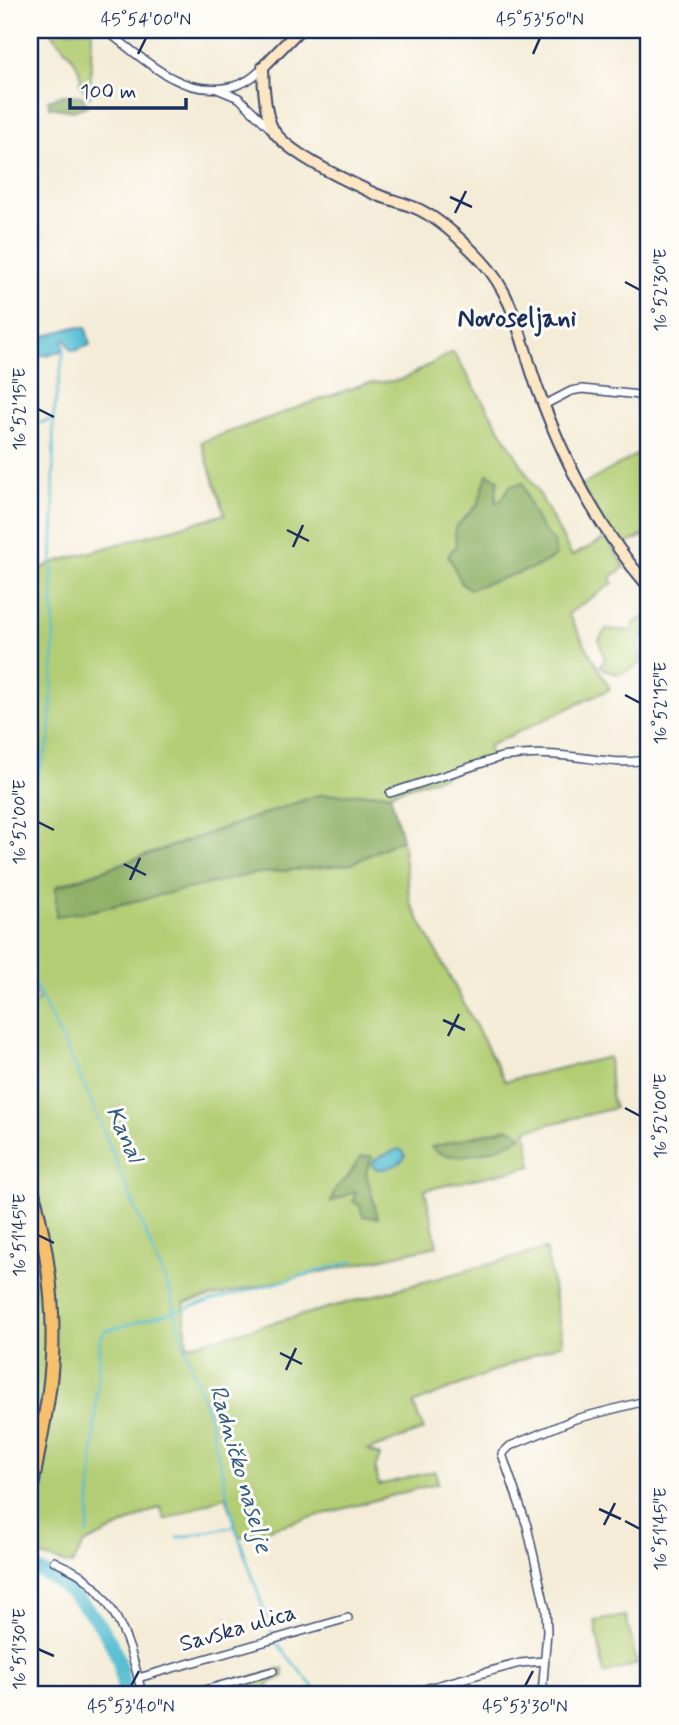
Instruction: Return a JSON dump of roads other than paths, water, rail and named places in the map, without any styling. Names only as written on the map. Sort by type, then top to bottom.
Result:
[{"type":"main road","points":[[299,30],[263,67],[263,93],[274,132],[302,155],[376,194],[420,210],[446,228],[481,260],[503,287],[562,451],[601,524],[649,587]]},
{"type":"main road","points":[[30,1181],[47,1255],[53,1314],[52,1360],[35,1437],[30,1502]]},
{"type":"street","points":[[105,30],[171,78],[191,86],[239,86],[255,77],[263,67]]},
{"type":"street","points":[[215,88],[239,98],[274,132]]},
{"type":"street","points":[[544,405],[571,391],[582,389],[649,396]]},
{"type":"street","points":[[390,793],[500,757],[563,755],[618,762],[649,759]]},
{"type":"street","points":[[542,1695],[547,1631],[543,1596],[527,1526],[502,1454],[510,1446],[575,1419],[649,1400]]},
{"type":"street","points":[[54,1561],[81,1575],[103,1600],[128,1639],[142,1695]]},
{"type":"street","name":"Savska ulica","points":[[138,1678],[348,1618]]},
{"type":"street","points":[[403,1695],[520,1664],[544,1661]]},
{"type":"street","points":[[187,1695],[273,1671]]},
{"type":"water","points":[[74,327],[86,328],[90,345],[75,351],[71,350],[65,339],[64,349],[61,351],[38,356],[33,340]]},
{"type":"water","points":[[398,1149],[403,1151],[405,1156],[400,1162],[388,1168],[375,1169],[372,1164],[375,1159]]},
{"type":"waterway","points":[[53,419],[64,349]]},
{"type":"waterway","name":"Kanal","points":[[30,426],[53,419],[54,640],[50,739],[30,796]]},
{"type":"waterway","name":"Kanal","points":[[30,975],[86,1089],[170,1292],[181,1335],[209,1417],[235,1526],[272,1634]]},
{"type":"waterway","name":"Kanal","points":[[88,1534],[100,1340],[105,1331],[354,1261]]},
{"type":"waterway","points":[[178,1538],[235,1526]]},
{"type":"waterway","points":[[30,1567],[58,1582],[95,1619],[119,1662],[124,1695]]},
{"type":"waterway","points":[[73,1594],[78,1580]]},
{"type":"waterway","name":"Radničko naselje","points":[[275,1641],[320,1695]]},
{"type":"district","name":"Novoseljani","points":[[517,319]]}]
